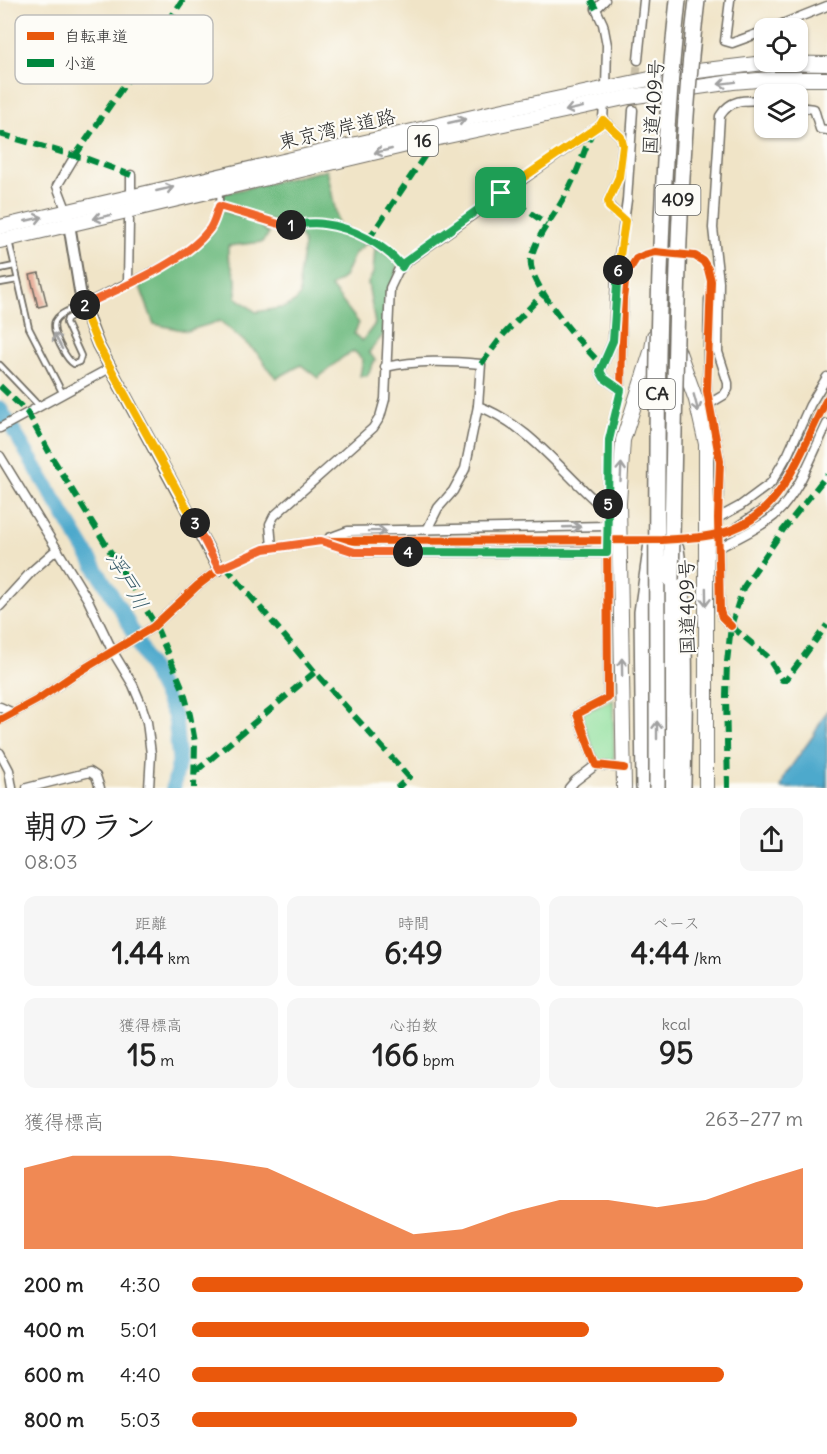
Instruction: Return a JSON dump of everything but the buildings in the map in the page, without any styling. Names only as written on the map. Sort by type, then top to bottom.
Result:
[{"type":"highway","name":"CA","points":[[657,788],[658,275],[669,91],[678,0]]},
{"type":"highway","name":"国道409号","points":[[624,788],[620,503],[623,440],[652,350],[660,296],[678,89],[683,0]]},
{"type":"highway","name":"CA","points":[[671,788],[671,580],[677,368],[677,276],[695,0]]},
{"type":"highway","name":"国道409号","points":[[679,73],[695,0]]},
{"type":"highway","name":"東京湾岸道路","points":[[68,218],[218,190],[605,95],[679,73],[764,63],[827,64]]},
{"type":"highway","name":"東京湾岸道路","points":[[3,236],[490,113],[605,95],[772,79],[827,78]]},
{"type":"highway","name":"国道409号","points":[[678,89],[671,328],[696,400],[706,444],[706,788]]},
{"type":"highway","points":[[644,788],[642,612],[654,533],[660,296]]},
{"type":"highway","points":[[671,328],[669,506],[682,592],[683,788]]},
{"type":"street","points":[[272,548],[270,524],[274,516],[377,423],[385,399],[390,288],[405,262],[600,125],[603,120],[607,45],[603,24],[596,9],[605,0]]},
{"type":"street","points":[[638,60],[644,0]]},
{"type":"street","points":[[730,0],[725,41],[732,43],[754,35]]},
{"type":"street","points":[[794,18],[826,4]]},
{"type":"street","points":[[710,404],[724,395],[728,389],[718,352],[719,282],[713,228],[720,116],[733,102],[754,100]]},
{"type":"street","points":[[808,108],[814,109],[820,129],[827,130]]},
{"type":"street","points":[[621,390],[604,378],[600,371],[613,341],[616,279],[625,221],[633,110]]},
{"type":"street","points":[[603,120],[621,137],[623,145],[619,177],[608,201],[609,207],[625,221]]},
{"type":"street","points":[[75,156],[57,186],[68,218],[83,306],[98,345],[219,569]]},
{"type":"street","points":[[131,175],[131,190]]},
{"type":"street","points":[[83,306],[128,283],[129,220]]},
{"type":"street","points":[[596,765],[577,714],[608,698],[609,440],[621,390],[623,299]]},
{"type":"street","points":[[709,299],[707,391],[720,461],[718,518],[720,611],[722,617],[731,626]]},
{"type":"street","points":[[386,367],[444,360],[481,364],[478,406],[465,470],[453,491],[438,508],[427,530]]},
{"type":"street","points":[[0,428],[110,368]]},
{"type":"street","points":[[718,518],[740,506],[771,483],[788,454],[810,405],[827,377]]},
{"type":"street","points":[[732,530],[767,507],[782,489],[827,399]]},
{"type":"street","points":[[478,406],[496,412],[515,425],[608,512]]},
{"type":"street","points":[[718,548],[773,517],[785,504],[801,479],[827,424]]},
{"type":"street","points":[[0,456],[88,600],[113,652],[133,685],[147,722],[151,754],[148,788]]},
{"type":"street","points":[[321,541],[348,531],[607,526]]},
{"type":"street","points":[[321,541],[355,552],[607,553]]},
{"type":"street","points":[[0,720],[37,700],[153,627],[219,569],[241,558],[272,548],[321,541],[589,541]]},
{"type":"street","points":[[0,606],[32,571],[57,549]]},
{"type":"street","points":[[0,707],[13,713]]},
{"type":"street","points":[[0,753],[9,770],[12,788]]},
{"type":"street","points":[[569,788],[575,780],[596,765],[624,768]]},
{"type":"street","points":[[27,788],[90,772],[96,776],[100,788]]},
{"type":"lane","points":[[128,283],[172,261],[209,230],[219,206],[218,190]]},
{"type":"lane","points":[[219,206],[282,225],[323,223],[347,228],[388,253],[402,267]]},
{"type":"lane","points":[[3,236],[14,266],[29,328],[63,394]]},
{"type":"lane","points":[[0,269],[14,266]]},
{"type":"lane","points":[[0,283],[17,280]]},
{"type":"lane","points":[[83,306],[67,319],[66,323],[81,356],[79,362],[74,364],[69,361],[52,325],[55,320],[83,306]]},
{"type":"lane","points":[[0,365],[39,406]]},
{"type":"green space","points":[[327,170],[339,228],[367,243],[355,253],[344,277],[331,287],[359,323],[354,334],[362,341],[375,324],[368,283],[373,273],[375,247],[396,261],[397,266],[384,334],[369,352],[375,360],[367,376],[360,376],[363,360],[354,351],[343,357],[318,378],[301,365],[277,378],[256,352],[220,321],[187,331],[154,324],[139,284],[174,264],[213,231],[221,210],[257,223],[269,234],[262,242],[228,246],[228,256],[236,279],[236,297],[256,312],[286,307],[296,301],[300,295],[299,277],[304,245],[294,218],[268,220],[221,204],[221,194]]},
{"type":"green space","points":[[613,700],[614,757],[611,762],[600,761],[582,718],[584,712]]},
{"type":"water","points":[[827,710],[827,788],[781,788],[785,775],[813,736]]},
{"type":"waterway","name":"浮戸川","points":[[0,408],[125,617],[175,717],[179,762],[173,788]]},
{"type":"tunnel","points":[[633,110],[638,60]]},
{"type":"tunnel","points":[[623,299],[625,283],[632,263],[642,256],[660,253],[691,255],[704,262],[710,275],[709,299]]},
{"type":"tunnel","points":[[670,539],[715,535],[732,530]]},
{"type":"tunnel","points":[[589,541],[655,540]]},
{"type":"marked path","points":[[173,15],[183,0]]},
{"type":"marked path","points":[[591,0],[596,9]]},
{"type":"marked path","points":[[75,156],[125,84]]},
{"type":"marked path","points":[[593,130],[570,186],[541,234],[531,259],[537,283],[546,298],[570,330],[601,364]]},
{"type":"marked path","points":[[0,134],[82,157],[131,175]]},
{"type":"marked path","points":[[368,240],[436,139]]},
{"type":"marked path","points":[[501,193],[547,224]]},
{"type":"marked path","points":[[481,364],[504,334],[544,293]]},
{"type":"marked path","points":[[0,386],[27,412],[53,459],[155,624],[183,689],[190,715],[195,742],[194,788]]},
{"type":"marked path","points":[[728,788],[727,662],[731,626],[743,588],[783,530],[827,475]]},
{"type":"marked path","points":[[225,566],[315,672],[409,777],[397,788]]},
{"type":"marked path","points":[[731,626],[767,656],[782,680],[786,680],[827,625]]},
{"type":"marked path","points":[[195,772],[315,672]]},
{"type":"cycle path","points":[[624,768],[596,765],[577,714],[608,698],[609,440],[621,390],[623,299],[626,275],[636,259],[655,252],[695,256],[703,261],[711,281],[707,391],[720,461],[718,518],[720,611],[722,617],[731,626]]},
{"type":"cycle path","points":[[0,720],[37,700],[153,627],[219,569],[264,549],[321,541],[662,540],[705,536],[731,530],[750,521],[766,508],[779,492],[800,456],[827,399]]},
{"type":"route","points":[[603,120],[621,137],[623,145],[619,177],[608,201],[609,207],[625,221],[616,279],[613,341],[601,364],[600,371],[604,378],[621,390],[609,440],[607,553],[355,552],[321,541],[264,549],[219,569],[98,345],[82,306],[172,261],[209,230],[219,206],[282,225],[323,223],[347,228],[388,253],[402,267],[405,262],[501,193],[600,125],[603,120]]}]
